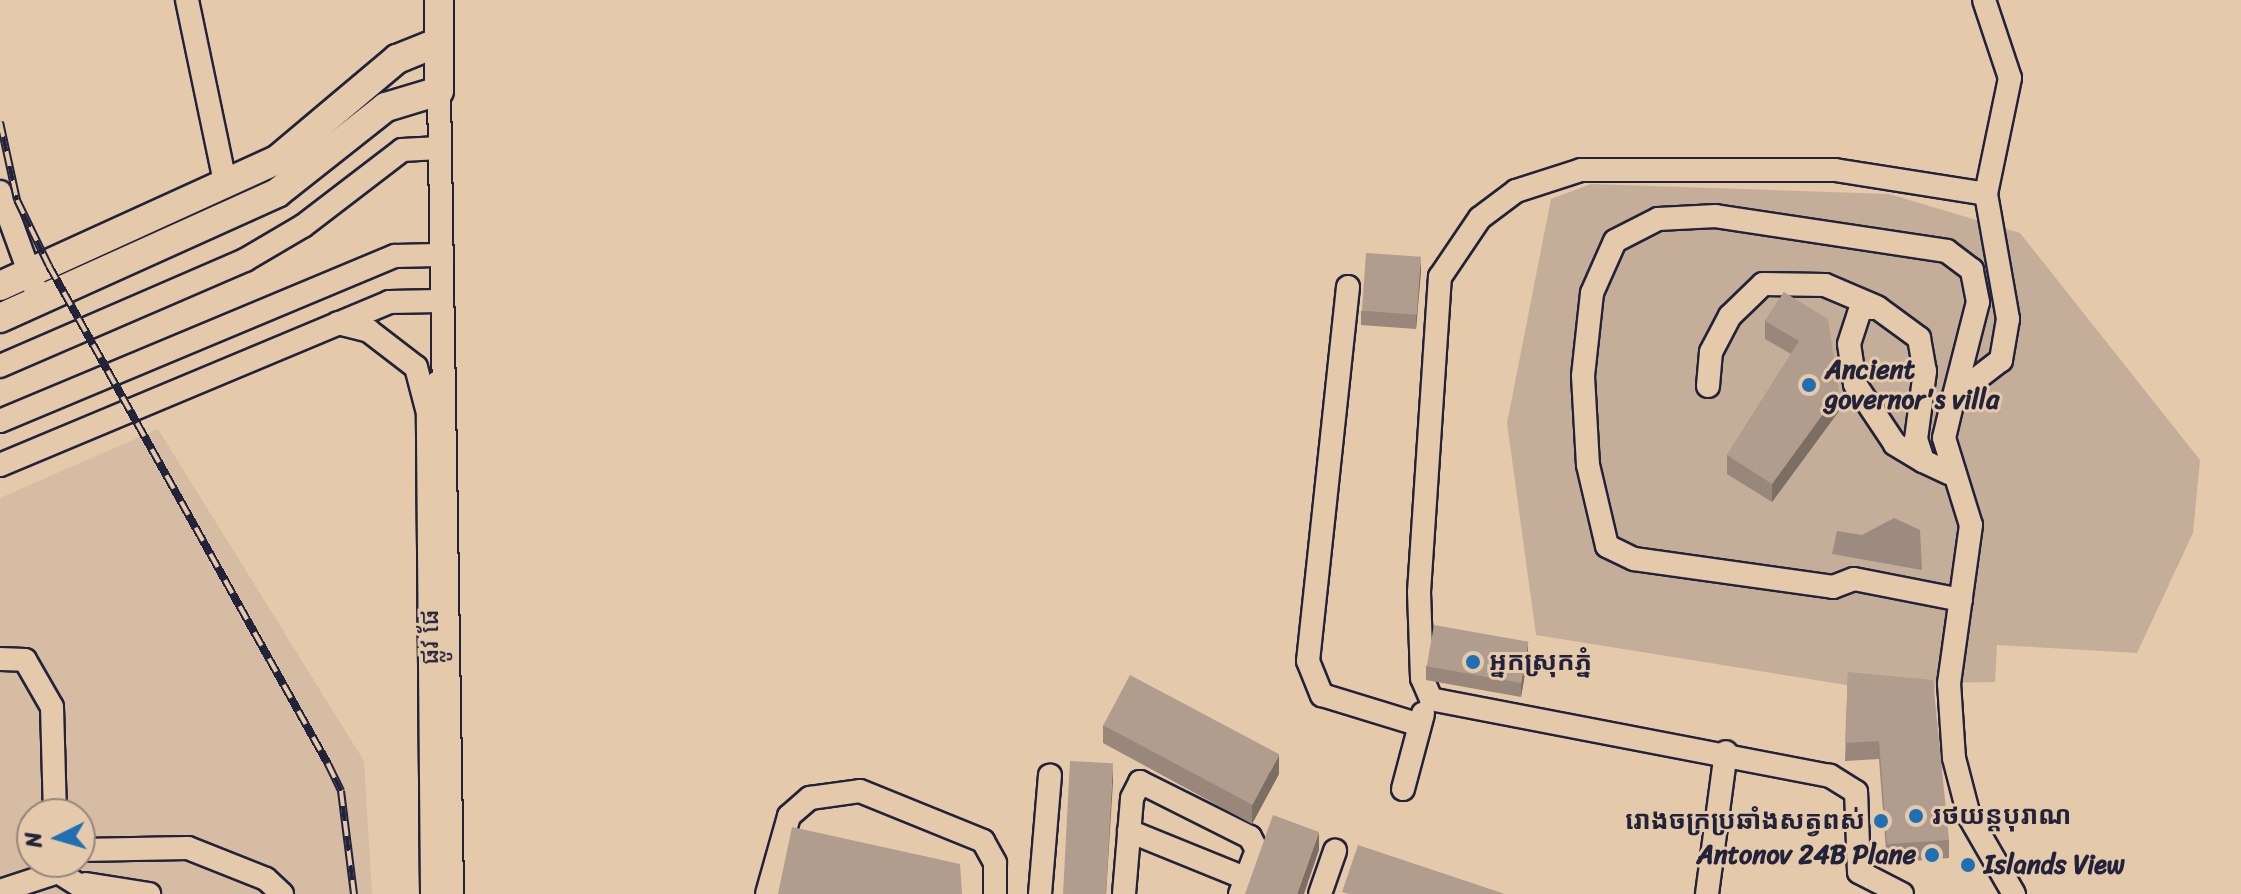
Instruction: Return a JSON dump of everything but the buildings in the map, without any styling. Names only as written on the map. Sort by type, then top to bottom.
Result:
[{"type":"main road","name":"ផ្លូវ ផែ","points":[[439,0],[439,91]]},
{"type":"main road","points":[[0,286],[226,186],[277,160],[397,59],[439,42]]},
{"type":"main road","points":[[0,318],[277,193],[386,107],[439,91]]},
{"type":"street","points":[[187,0],[226,186]]},
{"type":"street","points":[[1954,396],[2001,360],[2008,319],[1986,194],[2010,78],[1984,0]]},
{"type":"street","name":"ផ្លូវ ផែ","points":[[439,91],[439,381],[447,416],[452,894]]},
{"type":"street","points":[[0,366],[245,260],[303,226],[402,150],[439,148]]},
{"type":"street","points":[[1431,699],[1422,678],[1419,592],[1440,277],[1480,218],[1516,191],[1581,170],[1835,170],[1986,194]]},
{"type":"street","points":[[0,192],[27,275],[42,300]]},
{"type":"street","points":[[1961,600],[1854,579],[1833,587],[1634,559],[1607,546],[1588,465],[1583,376],[1592,293],[1615,241],[1658,219],[1716,216],[1947,251],[1972,270],[1978,302],[1944,438],[1949,473],[1971,525],[1961,600],[1949,683],[1954,758],[1969,816],[2014,894]]},
{"type":"street","points":[[0,421],[395,256],[438,255]]},
{"type":"street","points":[[1708,386],[1711,352],[1730,316],[1763,284],[1825,285],[1878,308],[1919,338],[1925,371],[1916,439],[1923,461]]},
{"type":"street","points":[[1348,287],[1308,661],[1322,695],[1417,724]]},
{"type":"street","points":[[0,465],[389,302],[439,301]]},
{"type":"street","points":[[1878,308],[1861,308],[1852,325],[1855,384],[1895,444],[1949,473]]},
{"type":"street","points":[[338,323],[369,331],[416,367],[428,416]]},
{"type":"street","name":"ផ្លូវ ផែ","points":[[432,894],[428,416],[439,381]]},
{"type":"street","points":[[0,659],[25,660],[52,707],[55,798]]},
{"type":"street","points":[[1403,789],[1417,724],[1431,699]]},
{"type":"street","points":[[1431,699],[1726,752],[1830,776],[1856,792],[1859,872],[1898,894]]},
{"type":"street","points":[[1707,894],[1726,752]]},
{"type":"street","points":[[1040,894],[1050,775]]},
{"type":"street","points":[[1124,894],[1129,831],[1140,782],[1159,786],[1250,837],[1257,850],[1243,886],[1129,831]]},
{"type":"street","points":[[767,894],[789,816],[810,798],[860,791],[983,841],[995,863],[995,894]]},
{"type":"street","points":[[96,850],[188,848],[266,879],[282,894]]},
{"type":"street","points":[[1320,894],[1335,851]]},
{"type":"street","points":[[0,891],[31,878]]},
{"type":"street","points":[[90,889],[149,894]]},
{"type":"shaded area","points":[[1591,184],[1889,194],[2020,233],[2200,460],[2193,533],[2137,653],[1997,645],[1995,682],[1936,683],[1933,699],[1536,635],[1507,423],[1551,199]]},
{"type":"shaded area","points":[[158,429],[364,761],[372,894],[0,894],[0,498]]},
{"type":"shaded area","points":[[1894,518],[1920,530],[1922,570],[1832,554],[1837,531],[1862,535]]},
{"type":"railway","points":[[0,122],[17,200],[49,266],[341,791],[354,894]]},
{"type":"place","name":"Ancient governor's villa","points":[[1809,385]]},
{"type":"place","name":"អ្នកស្រុកភ្នំ","points":[[1473,662]]},
{"type":"place","name":"រថយន្តបុរាណ","points":[[1916,816]]},
{"type":"place","name":"រោងចក្រប្រឆាំងសត្វពស់","points":[[1881,821]]},
{"type":"place","name":"Antonov 24B Plane","points":[[1932,855]]},
{"type":"place","name":"Islands View","points":[[1968,865]]}]
